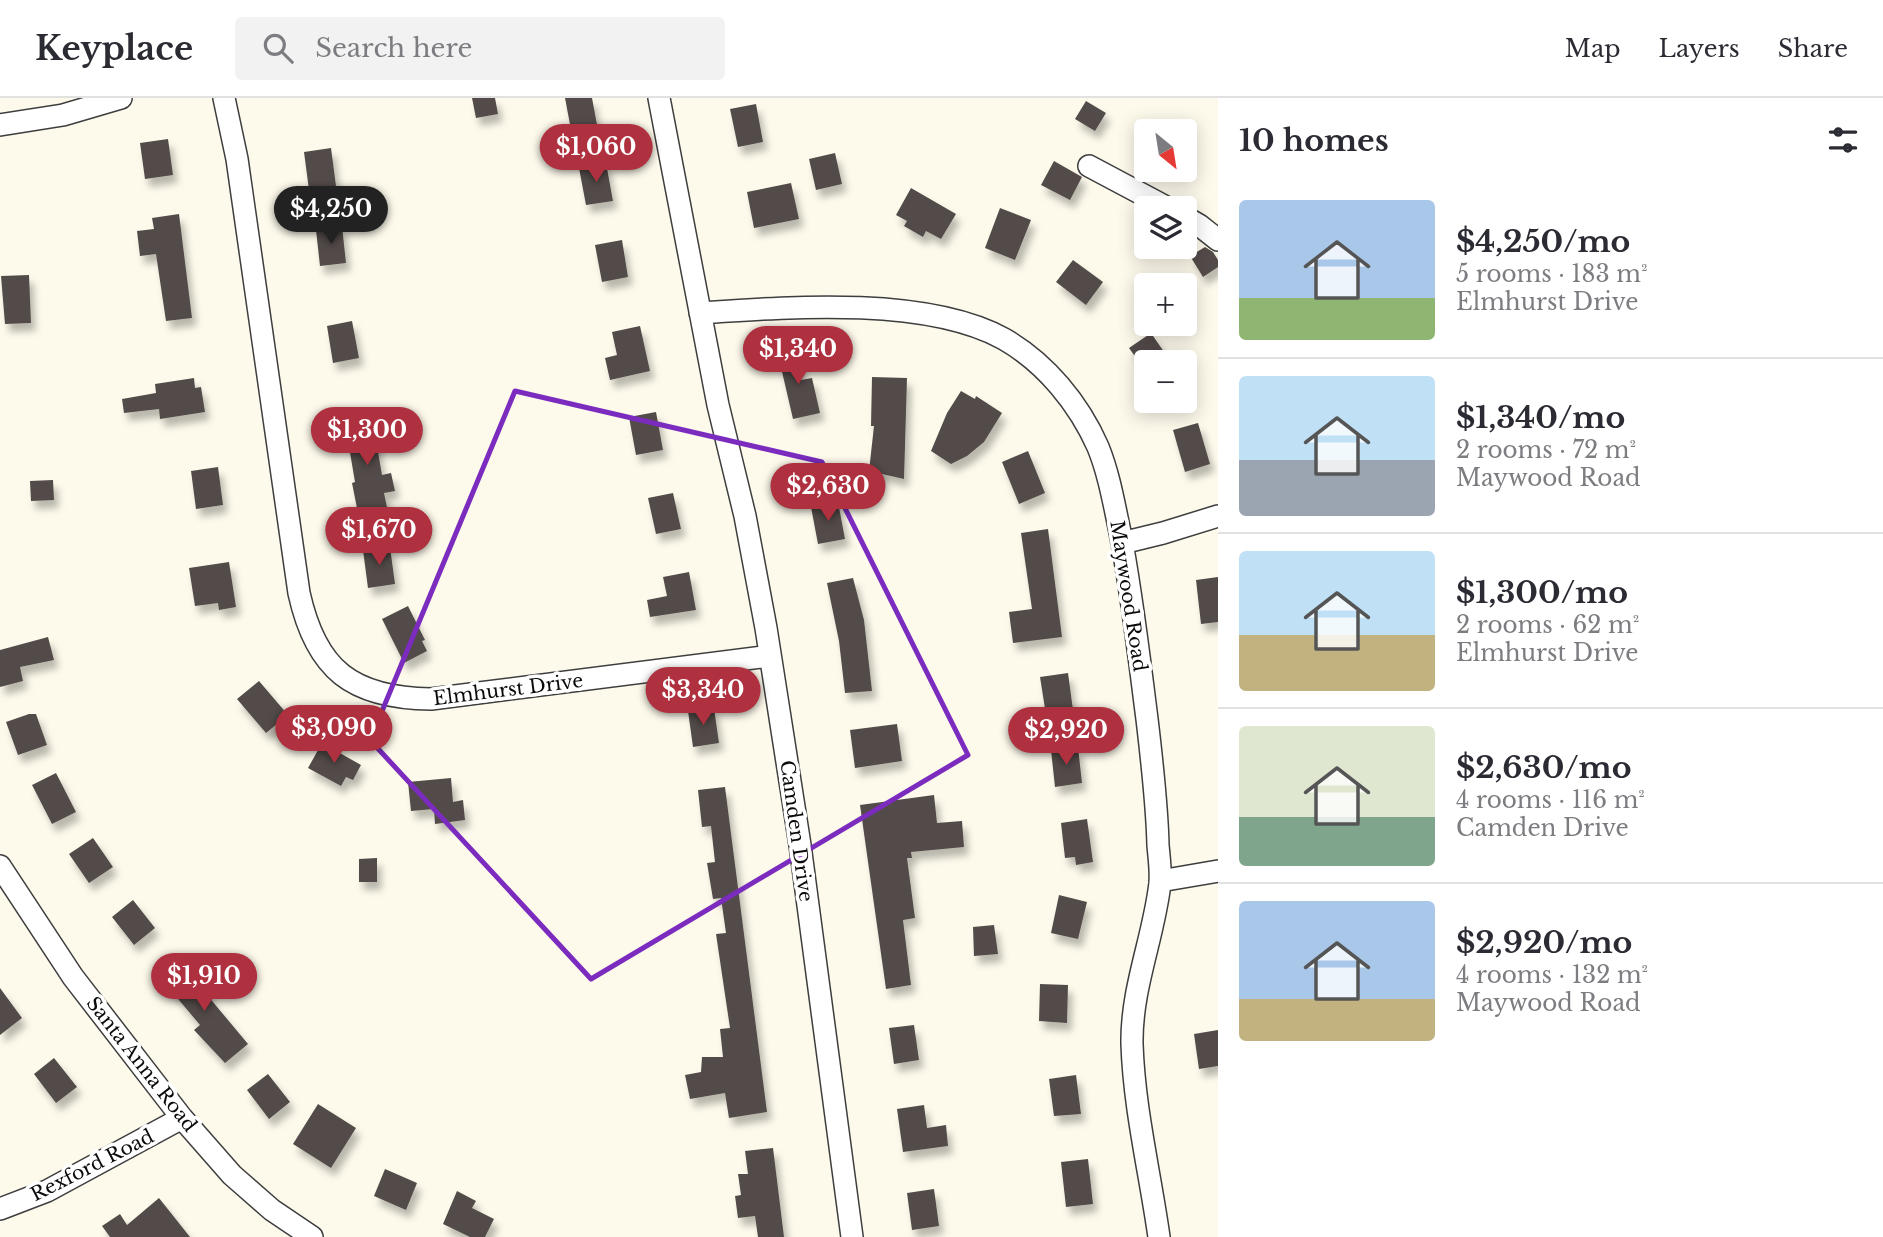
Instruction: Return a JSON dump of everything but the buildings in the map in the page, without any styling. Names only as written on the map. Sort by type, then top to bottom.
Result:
[{"type":"street","points":[[0,125],[62,115],[121,98]]},
{"type":"street","name":"Elmhurst Drive","points":[[224,98],[237,159],[299,593],[312,638],[325,660],[351,681],[378,693],[404,699],[431,699],[770,656]]},
{"type":"street","name":"Camden Drive","points":[[659,98],[718,405],[745,516],[770,656],[800,845],[852,1237]]},
{"type":"street","points":[[1089,166],[1145,196]]},
{"type":"street","points":[[1197,224],[1218,240]]},
{"type":"street","name":"Maywood Road","points":[[700,313],[774,308],[878,309],[947,318],[982,328],[1006,340],[1039,364],[1079,412],[1097,447],[1110,481],[1134,613],[1157,805],[1160,881],[1137,983],[1132,1040],[1135,1083],[1159,1237]]},
{"type":"street","points":[[1122,543],[1218,516]]},
{"type":"street","name":"Santa Anna Road","points":[[0,866],[73,977],[182,1118],[232,1175],[272,1210],[312,1237]]},
{"type":"street","points":[[1160,881],[1218,871]]},
{"type":"street","name":"Rexford Road","points":[[0,1209],[47,1191],[182,1118]]},
{"type":"highlighted area","points":[[515,391],[822,462],[968,755],[591,979],[370,740]]}]
